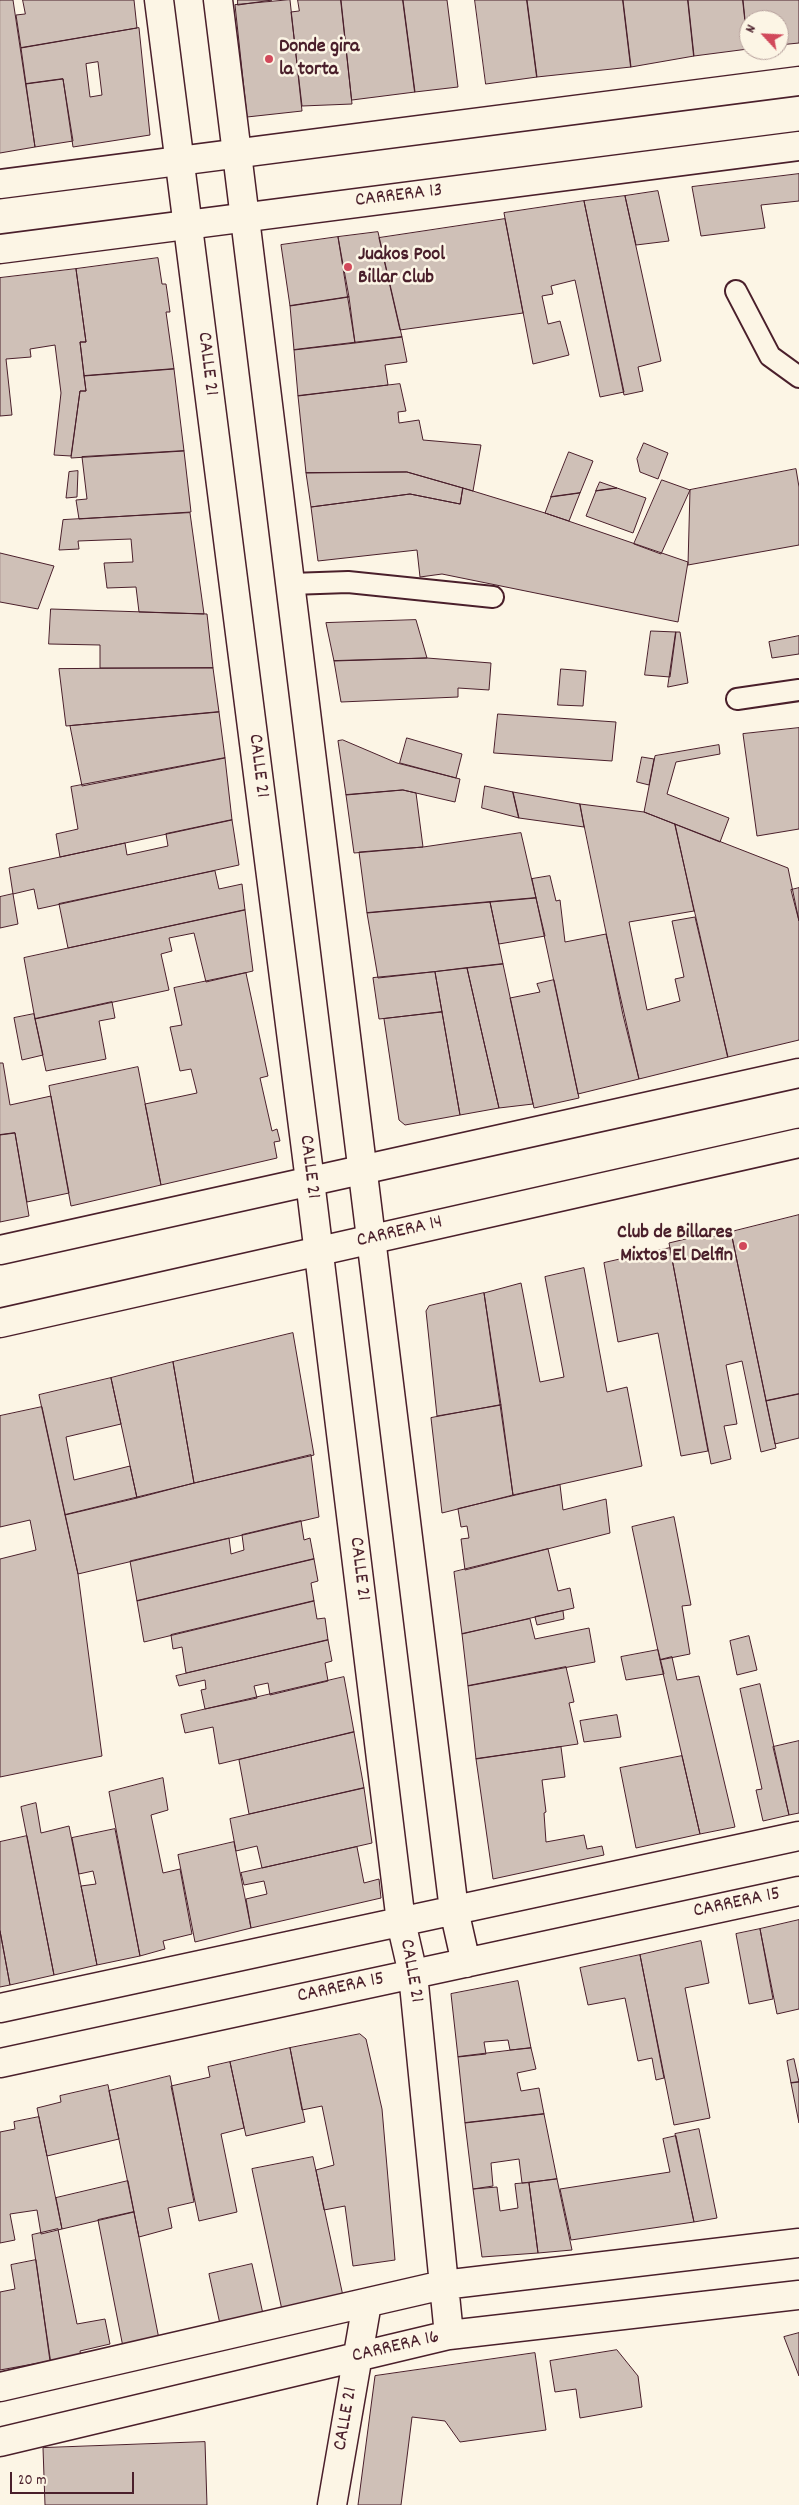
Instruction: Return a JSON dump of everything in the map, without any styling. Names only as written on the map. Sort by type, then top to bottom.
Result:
[{"type":"street","name":"CALLE 21","points":[[159,0],[310,1181],[401,1922],[413,1974],[449,2335]]},
{"type":"street","points":[[218,0],[364,1169],[454,1910],[466,1963]]},
{"type":"street","points":[[0,184],[237,155],[799,81]]},
{"type":"street","name":"CARRERA 13","points":[[0,249],[799,146]]},
{"type":"street","points":[[0,1250],[799,1073]]},
{"type":"street","name":"CARRERA 14","points":[[0,1323],[799,1143]]},
{"type":"street","points":[[0,2008],[799,1836]]},
{"type":"street","name":"CARRERA 15","points":[[0,2063],[799,1891]]},
{"type":"street","points":[[0,2386],[443,2285],[799,2243]]},
{"type":"street","name":"CARRERA 16","points":[[0,2442],[449,2335],[799,2295]]},
{"type":"street","name":"CALLE 21","points":[[332,2505],[367,2303]]},
{"type":"lane","points":[[736,291],[770,356],[799,377]]},
{"type":"lane","points":[[291,584],[348,582],[493,597]]},
{"type":"lane","points":[[737,699],[799,690]]},
{"type":"building","points":[[0,0],[13,0],[35,147],[0,153]]},
{"type":"building","points":[[23,0],[134,0],[137,28],[21,48],[16,15],[25,14]]},
{"type":"building","points":[[238,0],[272,0],[238,5]]},
{"type":"building","name":"Donde gira la torta","points":[[290,0],[302,111],[247,117],[235,5]]},
{"type":"building","points":[[298,0],[341,0],[352,104],[302,106],[291,12],[299,11]]},
{"type":"building","points":[[341,0],[403,0],[415,92],[352,100]]},
{"type":"building","points":[[403,0],[447,0],[458,87],[415,92]]},
{"type":"building","points":[[475,0],[527,0],[537,77],[486,84]]},
{"type":"building","points":[[527,0],[623,0],[631,67],[537,77]]},
{"type":"building","points":[[623,0],[688,0],[694,56],[631,67]]},
{"type":"building","points":[[688,0],[743,0],[744,10],[739,10],[739,50],[694,56]]},
{"type":"building","points":[[743,0],[799,0],[799,43],[789,44],[789,10],[744,10]]},
{"type":"building","points":[[139,28],[150,135],[73,147],[63,79],[26,84],[21,48]],"holes":[[[98,62],[102,95],[90,97],[86,64]]]},
{"type":"building","points":[[63,79],[73,141],[35,147],[26,84]]},
{"type":"building","points":[[799,174],[799,201],[761,205],[765,228],[701,236],[692,187]]},
{"type":"building","points":[[658,191],[669,241],[636,245],[625,196]]},
{"type":"building","points":[[625,196],[661,361],[638,367],[643,391],[624,395],[584,201]]},
{"type":"building","points":[[584,201],[624,392],[600,397],[575,280],[551,286],[553,294],[542,296],[548,324],[560,321],[569,355],[533,364],[504,213]]},
{"type":"building","points":[[505,219],[523,313],[400,330],[379,238]]},
{"type":"building","points":[[378,232],[402,337],[355,343],[338,237]]},
{"type":"building","points":[[338,237],[349,297],[290,306],[281,245]]},
{"type":"building","points":[[158,258],[162,284],[166,284],[170,312],[166,312],[174,369],[84,376],[80,342],[86,342],[76,269]]},
{"type":"building","points":[[76,269],[86,342],[80,342],[86,391],[80,391],[71,456],[54,455],[61,393],[55,345],[30,349],[31,357],[6,359],[12,415],[0,416],[0,278]]},
{"type":"building","points":[[349,297],[355,343],[294,350],[290,306]]},
{"type":"building","points":[[402,337],[407,362],[385,365],[388,385],[298,396],[294,350]]},
{"type":"building","points":[[174,369],[184,451],[71,458],[80,391],[86,391],[84,376]]},
{"type":"building","points":[[400,384],[406,411],[398,412],[399,423],[419,420],[423,440],[481,445],[473,491],[407,472],[306,473],[298,396]]},
{"type":"building","points":[[644,443],[668,453],[658,479],[640,472],[637,459]]},
{"type":"building","points":[[184,451],[191,512],[79,519],[76,500],[87,499],[82,457]]},
{"type":"building","points":[[569,452],[593,461],[580,493],[551,497]]},
{"type":"building","points":[[796,469],[799,487],[799,545],[688,565],[690,490]]},
{"type":"building","points":[[78,471],[77,497],[66,498],[69,472]]},
{"type":"building","points":[[407,472],[463,488],[460,504],[410,494],[311,507],[306,473]]},
{"type":"building","points":[[662,480],[690,490],[661,554],[634,544]]},
{"type":"building","points":[[600,482],[617,488],[596,491]]},
{"type":"building","points":[[463,488],[545,513],[688,562],[678,622],[442,574],[420,577],[417,550],[318,561],[311,507],[410,494],[460,504]]},
{"type":"building","points":[[617,488],[646,498],[633,533],[586,516],[596,491]]},
{"type":"building","points":[[580,493],[569,521],[545,513],[551,497]]},
{"type":"building","points":[[190,513],[204,614],[139,612],[136,587],[107,588],[104,563],[133,562],[131,539],[78,541],[79,549],[59,550],[63,520]]},
{"type":"building","points":[[0,553],[54,566],[38,609],[0,602]]},
{"type":"building","points":[[51,609],[207,614],[213,668],[100,668],[100,645],[49,644]]},
{"type":"building","points":[[416,620],[427,658],[334,661],[326,623]]},
{"type":"building","points":[[651,631],[676,632],[670,677],[645,675]]},
{"type":"building","points":[[676,632],[680,632],[688,683],[668,687]]},
{"type":"building","points":[[799,636],[799,654],[772,658],[769,642]]},
{"type":"building","points":[[427,658],[491,663],[489,690],[458,688],[458,697],[341,702],[334,661]]},
{"type":"building","points":[[213,668],[219,712],[66,726],[59,669]]},
{"type":"building","points":[[561,669],[586,671],[583,706],[558,705]]},
{"type":"building","points":[[219,712],[225,758],[82,786],[70,726]]},
{"type":"building","points":[[498,714],[616,722],[612,761],[494,753]]},
{"type":"building","points":[[799,728],[799,829],[757,836],[743,734]]},
{"type":"building","points":[[407,738],[462,754],[456,778],[400,763]]},
{"type":"building","points":[[343,740],[397,763],[460,779],[455,802],[403,790],[346,795],[338,741]]},
{"type":"building","points":[[719,745],[720,754],[676,762],[667,794],[729,818],[720,842],[644,812],[655,756]]},
{"type":"building","points":[[642,757],[654,759],[649,785],[637,782]]},
{"type":"building","points":[[225,758],[232,820],[60,857],[56,834],[78,829],[71,787]]},
{"type":"building","points":[[485,786],[513,792],[519,818],[482,808]]},
{"type":"building","points":[[403,790],[416,793],[423,847],[354,853],[346,795]]},
{"type":"building","points":[[513,792],[580,804],[584,827],[519,818]]},
{"type":"building","points":[[580,804],[644,812],[675,824],[694,911],[629,922],[647,1010],[680,1001],[675,979],[684,977],[672,921],[695,917],[728,1057],[639,1079],[623,1015]]},
{"type":"building","points":[[232,820],[239,865],[38,909],[34,889],[13,894],[9,868],[125,843],[127,855],[168,846],[166,834]]},
{"type":"building","points":[[675,824],[788,868],[799,921],[799,1040],[728,1057]]},
{"type":"building","points":[[521,833],[536,898],[367,913],[359,852],[423,847]]},
{"type":"building","points":[[215,871],[219,889],[242,884],[245,910],[68,948],[59,904]]},
{"type":"building","points":[[550,876],[556,901],[560,900],[565,942],[606,934],[639,1079],[578,1094],[532,879]]},
{"type":"building","points":[[799,888],[799,921],[791,890]]},
{"type":"building","points":[[13,894],[18,924],[0,928],[0,897]]},
{"type":"building","points":[[536,898],[545,936],[499,944],[490,902]]},
{"type":"building","points":[[490,902],[503,964],[378,978],[367,913]]},
{"type":"building","points":[[245,910],[253,971],[206,982],[194,933],[169,938],[172,951],[161,954],[169,990],[35,1019],[24,958]]},
{"type":"building","points":[[503,964],[533,1104],[499,1108],[467,968]]},
{"type":"building","points":[[467,968],[499,1108],[460,1115],[435,972]]},
{"type":"building","points":[[435,972],[442,1012],[379,1019],[373,978]]},
{"type":"building","points":[[246,973],[268,1076],[260,1078],[272,1131],[277,1129],[280,1141],[274,1142],[277,1158],[161,1185],[145,1104],[197,1093],[191,1069],[180,1071],[170,1027],[182,1025],[174,988]]},
{"type":"building","points":[[554,980],[579,1098],[534,1108],[510,998],[540,992],[537,984]]},
{"type":"building","points":[[112,1002],[115,1018],[99,1021],[106,1059],[46,1071],[35,1019]]},
{"type":"building","points":[[442,1012],[460,1115],[405,1125],[399,1120],[384,1019]]},
{"type":"building","points":[[34,1014],[43,1055],[22,1060],[14,1018]]},
{"type":"building","points":[[0,1063],[3,1063],[10,1105],[51,1096],[69,1193],[27,1202],[15,1133],[0,1135]]},
{"type":"building","points":[[138,1067],[161,1185],[71,1206],[49,1086]]},
{"type":"building","points":[[15,1133],[29,1216],[0,1222],[0,1135]]},
{"type":"building","points":[[799,1215],[799,1394],[766,1401],[731,1232]]},
{"type":"building","points":[[731,1232],[776,1448],[761,1452],[742,1361],[726,1365],[737,1424],[724,1426],[731,1459],[711,1464],[669,1243],[702,1235],[703,1239]]},
{"type":"building","points":[[670,1248],[708,1451],[681,1456],[658,1333],[618,1342],[604,1263]]},
{"type":"building","points":[[584,1268],[607,1392],[627,1387],[642,1466],[513,1495],[484,1293],[521,1283],[540,1382],[564,1377],[545,1277]]},
{"type":"building","points":[[484,1293],[501,1405],[437,1416],[426,1311],[429,1306]]},
{"type":"building","points":[[293,1333],[314,1455],[194,1483],[173,1362]]},
{"type":"building","points":[[173,1362],[194,1483],[137,1498],[111,1378]]},
{"type":"building","points":[[111,1378],[121,1424],[66,1437],[74,1480],[130,1466],[137,1498],[65,1515],[39,1395]]},
{"type":"building","points":[[799,1394],[799,1438],[775,1444],[766,1401]]},
{"type":"building","points":[[501,1405],[513,1495],[442,1513],[431,1418]]},
{"type":"building","points":[[42,1407],[78,1574],[102,1756],[0,1777],[0,1559],[36,1550],[30,1520],[0,1527],[0,1416]]},
{"type":"building","points":[[311,1455],[319,1517],[78,1574],[65,1515]]},
{"type":"building","points":[[560,1485],[563,1510],[606,1499],[610,1533],[465,1570],[461,1539],[469,1538],[467,1526],[461,1527],[458,1509]]},
{"type":"building","points":[[674,1517],[691,1605],[682,1606],[690,1654],[660,1660],[632,1527]]},
{"type":"building","points":[[301,1521],[304,1540],[310,1538],[314,1559],[137,1601],[130,1561],[229,1538],[231,1554],[244,1550],[242,1535]]},
{"type":"building","points":[[548,1549],[558,1591],[570,1588],[574,1608],[462,1634],[454,1572]]},
{"type":"building","points":[[314,1559],[318,1581],[311,1583],[314,1601],[144,1642],[137,1601]]},
{"type":"building","points":[[314,1601],[317,1619],[325,1618],[328,1640],[186,1673],[182,1647],[173,1649],[171,1635]]},
{"type":"building","points":[[563,1611],[564,1619],[537,1625],[535,1617]]},
{"type":"building","points":[[530,1619],[535,1639],[589,1628],[595,1662],[468,1686],[462,1634]]},
{"type":"building","points":[[749,1636],[757,1670],[737,1675],[730,1641]]},
{"type":"building","points":[[328,1640],[332,1661],[325,1663],[328,1681],[270,1695],[268,1683],[254,1686],[257,1698],[205,1709],[201,1690],[206,1689],[205,1680],[179,1686],[176,1676]]},
{"type":"building","points":[[658,1650],[664,1674],[626,1680],[621,1657]]},
{"type":"building","points":[[672,1657],[677,1680],[699,1676],[735,1827],[700,1834],[660,1660]]},
{"type":"building","points":[[566,1667],[574,1702],[569,1703],[578,1744],[476,1759],[468,1686]]},
{"type":"building","points":[[344,1677],[354,1732],[219,1764],[213,1727],[185,1733],[181,1715]]},
{"type":"building","points":[[760,1684],[789,1815],[763,1821],[756,1790],[762,1789],[740,1689]]},
{"type":"building","points":[[617,1715],[621,1737],[584,1742],[580,1721]]},
{"type":"building","points":[[354,1732],[364,1788],[249,1814],[239,1760]]},
{"type":"building","points":[[799,1741],[799,1813],[789,1815],[773,1747]]},
{"type":"building","points":[[561,1747],[565,1777],[542,1780],[546,1812],[544,1813],[546,1842],[584,1835],[587,1849],[602,1846],[604,1855],[493,1879],[476,1759]]},
{"type":"building","points":[[682,1756],[700,1834],[636,1848],[620,1768]]},
{"type":"building","points":[[163,1778],[168,1810],[151,1815],[163,1873],[180,1869],[192,1934],[163,1941],[165,1949],[140,1956],[109,1792]]},
{"type":"building","points":[[364,1788],[372,1843],[262,1868],[257,1846],[236,1851],[230,1819]]},
{"type":"building","points":[[36,1803],[41,1833],[69,1826],[97,1965],[54,1975],[21,1807]]},
{"type":"building","points":[[115,1829],[140,1956],[97,1965],[81,1886],[96,1884],[93,1871],[79,1874],[72,1838]]},
{"type":"building","points":[[27,1836],[54,1975],[10,1985],[0,1931],[0,1842]]},
{"type":"building","points":[[234,1842],[251,1928],[195,1942],[178,1855]]},
{"type":"building","points":[[357,1847],[364,1883],[379,1879],[381,1898],[251,1928],[246,1899],[267,1894],[264,1881],[244,1885],[241,1873]]},
{"type":"building","points":[[799,1920],[799,2009],[777,2014],[760,1929]]},
{"type":"building","points":[[760,1929],[773,1999],[749,2004],[736,1934]]},
{"type":"building","points":[[0,1931],[10,1985],[0,1987]]},
{"type":"building","points":[[701,1941],[709,1983],[685,1988],[710,2118],[674,2125],[640,1955]]},
{"type":"building","points":[[640,1955],[664,2078],[656,2080],[652,2058],[638,2061],[625,1998],[588,2005],[580,1968]]},
{"type":"building","points":[[518,1981],[531,2048],[510,2050],[508,2040],[484,2042],[486,2054],[458,2057],[451,1994]]},
{"type":"building","points":[[360,2034],[366,2039],[382,2109],[395,2260],[353,2266],[345,2206],[324,2210],[316,2170],[334,2165],[322,2106],[302,2110],[290,2048]]},
{"type":"building","points":[[290,2048],[305,2122],[246,2136],[230,2062]]},
{"type":"building","points":[[531,2048],[536,2069],[517,2073],[521,2091],[539,2088],[544,2114],[465,2123],[458,2057]]},
{"type":"building","points":[[794,2059],[799,2082],[791,2083],[787,2061]]},
{"type":"building","points":[[230,2062],[244,2128],[221,2134],[237,2212],[199,2221],[171,2086],[210,2077],[208,2067]]},
{"type":"building","points":[[170,2076],[194,2202],[168,2208],[172,2228],[139,2237],[109,2091]]},
{"type":"building","points":[[799,2082],[799,2123],[791,2083]]},
{"type":"building","points":[[108,2085],[119,2139],[47,2156],[37,2108],[61,2102],[60,2096]]},
{"type":"building","points":[[544,2114],[557,2179],[522,2183],[519,2159],[491,2163],[493,2186],[473,2189],[465,2123]]},
{"type":"building","points":[[39,2117],[62,2229],[41,2234],[37,2210],[10,2214],[15,2240],[0,2243],[0,2132],[15,2129],[14,2122]]},
{"type":"building","points":[[699,2129],[717,2218],[694,2222],[675,2134]]},
{"type":"building","points":[[676,2136],[694,2222],[571,2240],[560,2189],[670,2172],[663,2139]]},
{"type":"building","points":[[313,2157],[343,2296],[282,2310],[252,2169]]},
{"type":"building","points":[[557,2179],[572,2250],[538,2253],[529,2183]]},
{"type":"building","points":[[128,2181],[134,2212],[62,2229],[56,2198]]},
{"type":"building","points":[[529,2183],[538,2253],[482,2257],[473,2189],[497,2187],[500,2211],[518,2208],[515,2184]]},
{"type":"building","points":[[134,2212],[159,2339],[123,2347],[98,2220]]},
{"type":"building","points":[[58,2229],[77,2324],[105,2319],[110,2344],[80,2351],[81,2357],[51,2364],[32,2235]]},
{"type":"building","points":[[36,2260],[50,2361],[0,2370],[0,2292],[15,2289],[11,2265]]},
{"type":"building","points":[[252,2264],[263,2314],[220,2324],[209,2274]]},
{"type":"building","points":[[799,2333],[799,2376],[784,2337]]},
{"type":"building","points":[[617,2350],[638,2376],[642,2407],[580,2418],[576,2389],[555,2392],[550,2361]]},
{"type":"building","points":[[535,2353],[546,2430],[460,2442],[445,2421],[412,2417],[401,2505],[358,2505],[375,2376]]},
{"type":"building","points":[[205,2442],[207,2505],[45,2505],[43,2448]]},
{"type":"place","name":"Donde gira la torta","points":[[269,59]]},
{"type":"place","name":"Juakos Pool Billar Club","points":[[348,267]]},
{"type":"place","name":"Club de Billares Mixtos El Delfin","points":[[743,1246]]}]
